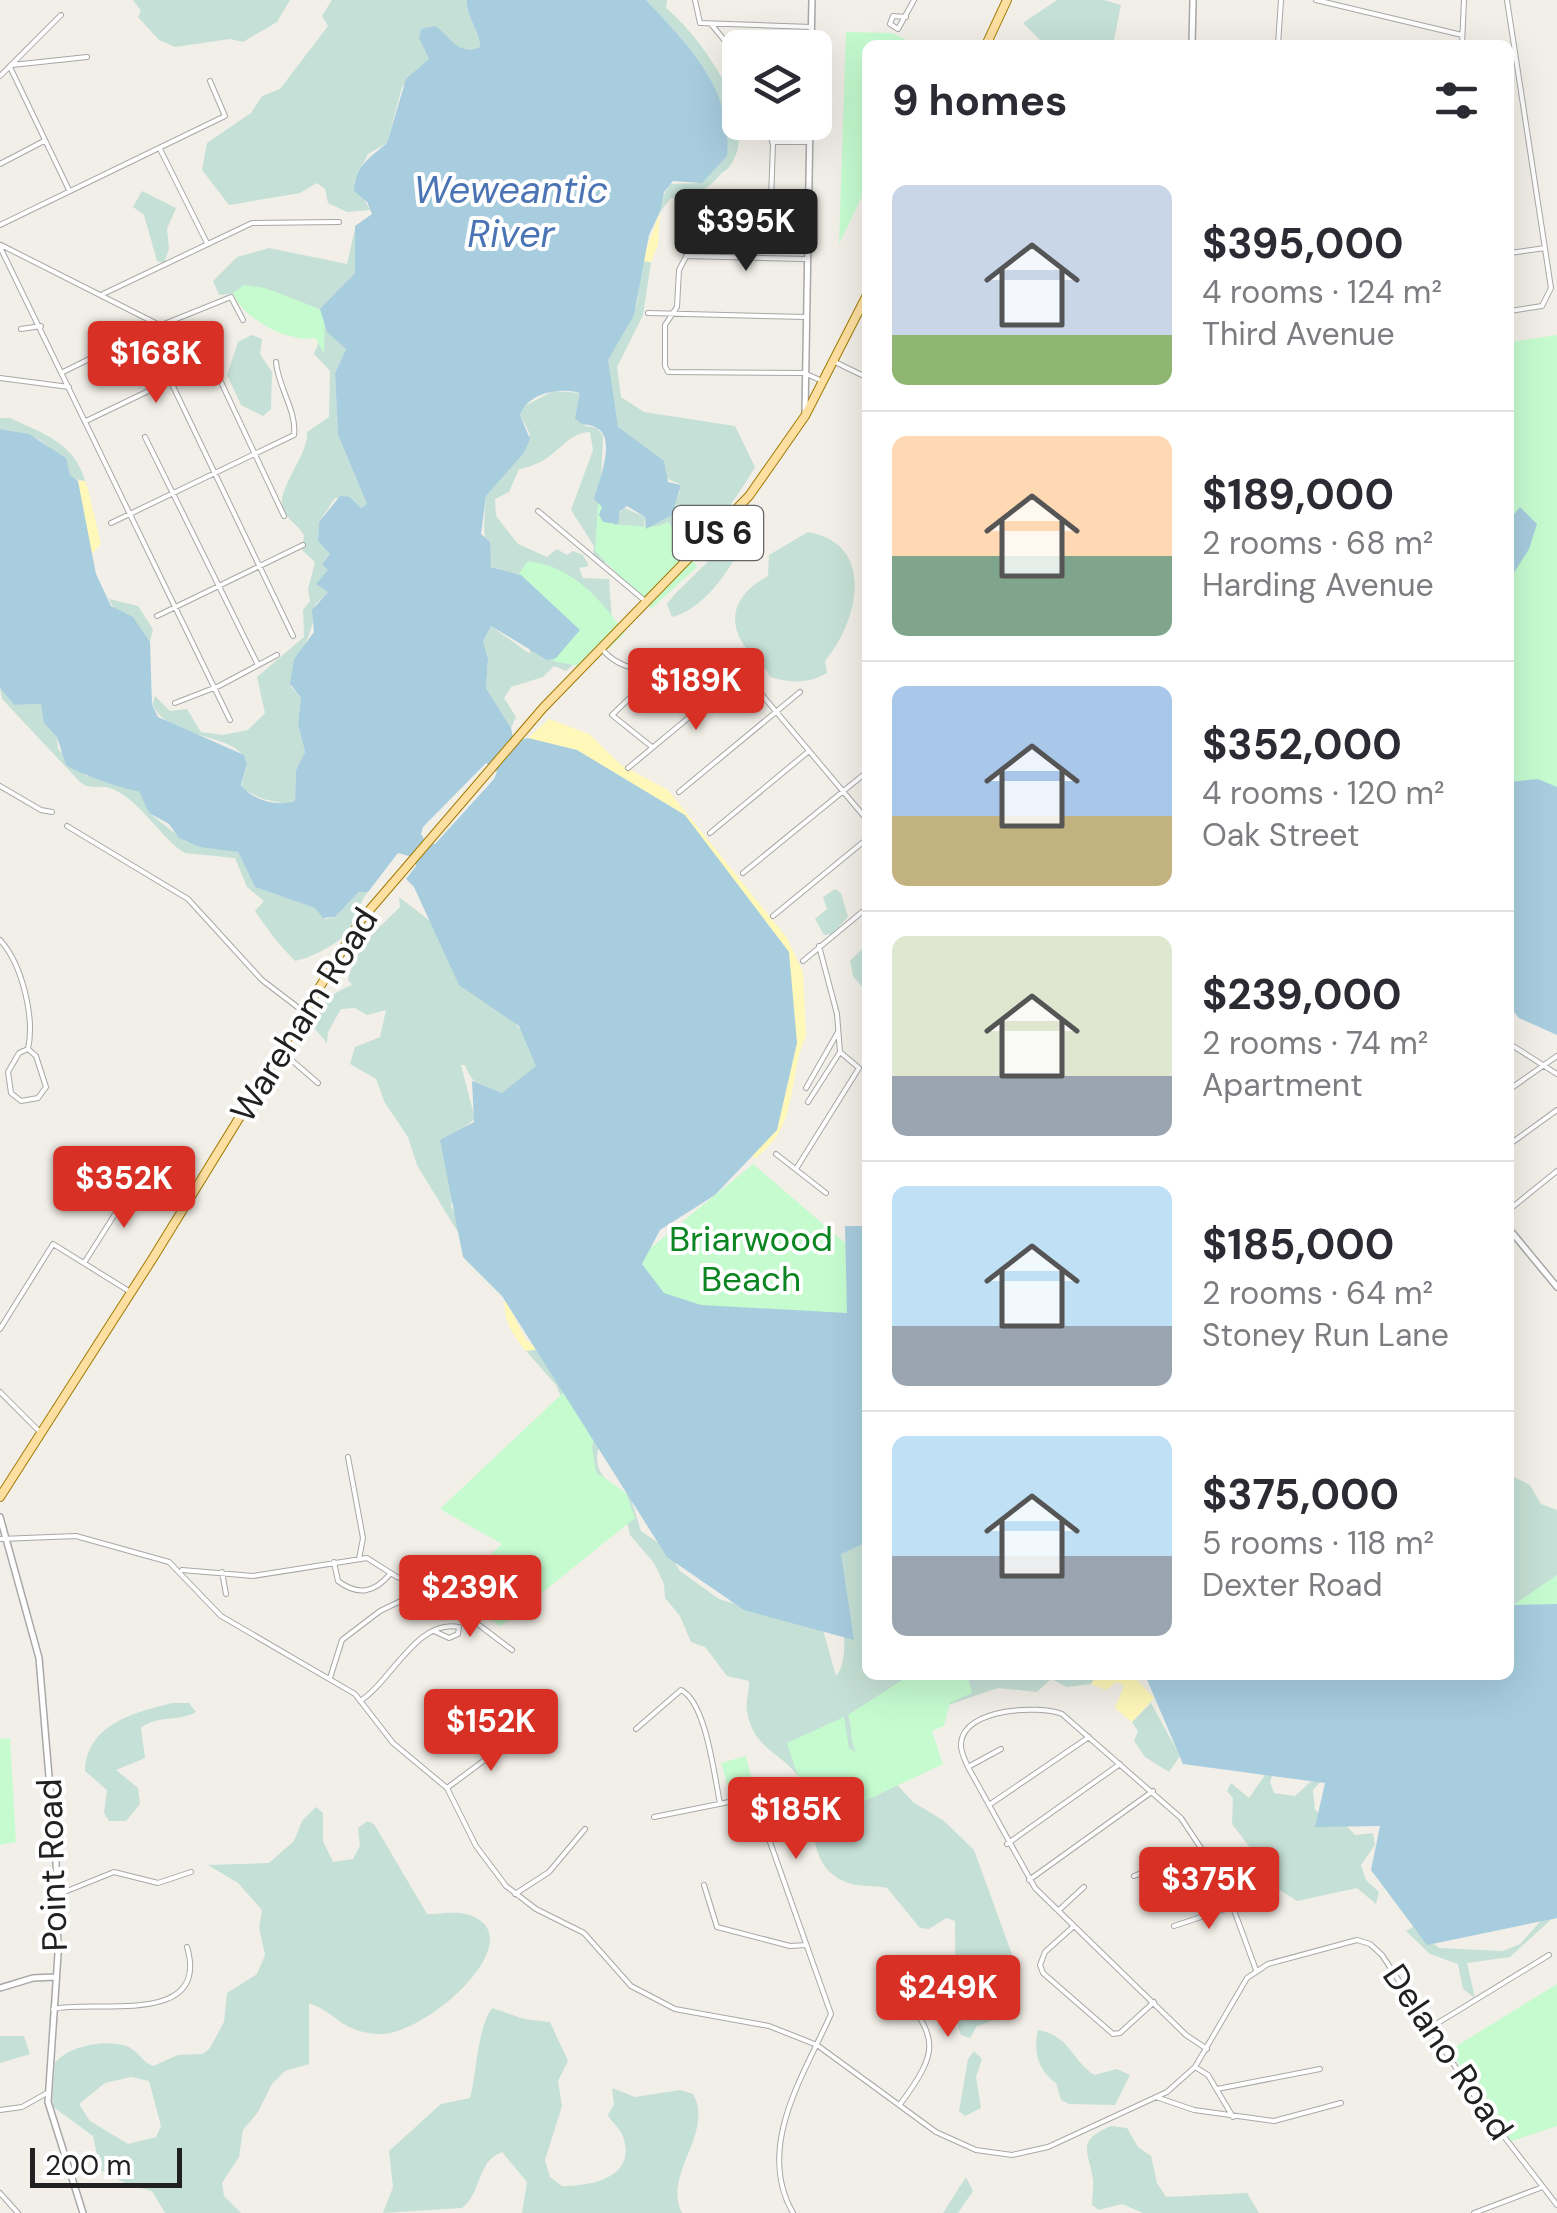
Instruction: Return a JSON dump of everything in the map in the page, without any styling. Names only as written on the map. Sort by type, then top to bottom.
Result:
[{"type":"main road","points":[[988,40],[1007,0]]},
{"type":"main road","name":"US 6","points":[[601,648],[733,516],[805,416],[862,306]]},
{"type":"main road","name":"Wareham Road","points":[[0,1497],[132,1292],[361,920],[518,735],[601,648]]},
{"type":"street","points":[[696,0],[696,20],[711,24],[812,27]]},
{"type":"street","points":[[812,0],[812,30]]},
{"type":"street","points":[[906,17],[914,0]]},
{"type":"street","points":[[1192,40],[1194,0]]},
{"type":"street","points":[[1278,40],[1282,0]]},
{"type":"street","points":[[1316,0],[1462,35]]},
{"type":"street","points":[[1462,40],[1464,0]]},
{"type":"street","points":[[1507,0],[1513,40]]},
{"type":"street","points":[[0,76],[61,16]]},
{"type":"street","points":[[711,24],[722,37]]},
{"type":"street","points":[[1514,46],[1550,297],[1542,306],[1514,310]]},
{"type":"street","points":[[11,66],[87,57]]},
{"type":"street","points":[[11,66],[69,190]]},
{"type":"street","points":[[0,225],[225,116],[210,81]]},
{"type":"street","points":[[0,164],[44,141]]},
{"type":"street","points":[[771,199],[772,142],[809,142],[805,416]]},
{"type":"street","points":[[160,148],[208,243]]},
{"type":"street","points":[[808,200],[700,199],[693,210],[686,256],[680,263],[677,307],[666,324],[666,370],[804,373],[825,380]]},
{"type":"street","points":[[103,294],[255,222],[339,222]]},
{"type":"street","points":[[0,246],[200,344],[284,516]]},
{"type":"street","points":[[0,246],[230,720]]},
{"type":"street","points":[[1514,252],[1545,248]]},
{"type":"street","points":[[686,256],[807,258]]},
{"type":"street","points":[[164,324],[230,297],[243,320]]},
{"type":"street","points":[[648,313],[806,316]]},
{"type":"street","points":[[20,329],[41,326]]},
{"type":"street","points":[[63,372],[140,334]]},
{"type":"street","points":[[86,421],[211,361]]},
{"type":"street","points":[[111,523],[294,434],[294,421],[278,386],[276,362]]},
{"type":"street","points":[[835,362],[862,375]]},
{"type":"street","points":[[0,378],[69,387]]},
{"type":"street","points":[[170,380],[293,636]]},
{"type":"street","points":[[146,437],[258,665]]},
{"type":"street","points":[[538,511],[647,603]]},
{"type":"street","points":[[157,616],[304,544]]},
{"type":"street","points":[[601,648],[621,664],[742,673],[862,814]]},
{"type":"street","points":[[176,703],[277,655]]},
{"type":"street","points":[[652,748],[612,715],[660,669]]},
{"type":"street","points":[[628,768],[742,673]]},
{"type":"street","points":[[679,792],[800,692]]},
{"type":"street","points":[[710,833],[809,751]]},
{"type":"street","points":[[743,873],[862,776]]},
{"type":"street","points":[[0,786],[41,810],[52,812]]},
{"type":"street","points":[[66,826],[188,899],[262,980],[304,1012]]},
{"type":"street","points":[[774,916],[862,843]]},
{"type":"street","points":[[803,961],[862,911]]},
{"type":"street","points":[[0,940],[10,954],[30,1017],[28,1049]]},
{"type":"street","points":[[808,1102],[840,1052],[820,946]]},
{"type":"street","points":[[806,1088],[839,1031]]},
{"type":"street","points":[[1514,1047],[1557,1074]]},
{"type":"street","points":[[28,1049],[36,1056],[46,1087],[38,1098],[24,1102],[13,1096],[7,1074],[16,1056],[28,1049]]},
{"type":"street","points":[[281,1051],[318,1083]]},
{"type":"street","points":[[796,1168],[859,1068],[840,1052]]},
{"type":"street","points":[[1514,1086],[1557,1056]]},
{"type":"street","points":[[1514,1141],[1557,1110]]},
{"type":"street","points":[[776,1154],[826,1193]]},
{"type":"street","points":[[1514,1206],[1557,1171]]},
{"type":"street","points":[[84,1264],[136,1181]]},
{"type":"street","points":[[1514,1235],[1557,1287]]},
{"type":"street","points":[[0,1329],[53,1244],[132,1292]]},
{"type":"street","points":[[0,1392],[42,1432]]},
{"type":"street","points":[[348,1457],[363,1538],[359,1559]]},
{"type":"street","name":"Point Road","points":[[0,1517],[39,1658],[58,1895],[47,2092],[52,2124],[84,2213]]},
{"type":"street","points":[[3,1539],[76,1536],[155,1556],[180,1570],[221,1616],[330,1678],[360,1700],[393,1743],[447,1788],[481,1854],[515,1894],[584,1933],[620,1976],[654,2000],[684,2012],[769,2026],[817,2045],[945,2138],[1005,2155],[1048,2147],[1181,2082],[1207,2048],[1241,1984],[1256,1970],[1233,1906],[1181,1818],[1058,1712],[1010,1710],[986,1718],[964,1735],[961,1748],[968,1767],[1028,1880],[1186,2035],[1207,2048]]},
{"type":"street","points":[[180,1570],[253,1576],[366,1558],[391,1573],[425,1584],[512,1650]]},
{"type":"street","points":[[334,1562],[338,1581],[352,1590],[369,1590],[391,1573]]},
{"type":"street","points":[[222,1572],[226,1594]]},
{"type":"street","points":[[330,1678],[342,1640],[380,1610],[409,1597]]},
{"type":"street","points":[[360,1700],[434,1631]]},
{"type":"street","points":[[636,1729],[680,1690],[687,1692],[700,1714],[720,1803]]},
{"type":"street","points":[[447,1788],[517,1736]]},
{"type":"street","points":[[988,1805],[1089,1738]]},
{"type":"street","points":[[968,1767],[1001,1748]]},
{"type":"street","points":[[1007,1844],[1120,1764]]},
{"type":"street","points":[[1028,1880],[1153,1791]]},
{"type":"street","points":[[654,1817],[754,1796],[831,2014],[805,2062],[782,2133],[780,2186],[793,2213]]},
{"type":"street","points":[[515,1894],[549,1872],[584,1829]]},
{"type":"street","points":[[1134,1876],[1200,1848]]},
{"type":"street","points":[[58,1895],[114,1872],[158,1884],[191,1872]]},
{"type":"street","points":[[704,1885],[717,1927],[790,1946],[806,1944]]},
{"type":"street","points":[[1058,1910],[1084,1887]]},
{"type":"street","points":[[1174,1926],[1233,1906]]},
{"type":"street","points":[[1074,1926],[1045,1952],[1040,1965],[1043,1973],[1113,2034],[1120,2033],[1154,2002]]},
{"type":"street","name":"Delano Road","points":[[1256,1970],[1349,1941],[1365,1942],[1382,1956],[1428,2029],[1557,2206]]},
{"type":"street","points":[[53,2009],[80,2004],[136,2009],[170,1998],[181,1991],[188,1976],[187,1947]]},
{"type":"street","points":[[1428,2029],[1460,2013],[1549,1954]]},
{"type":"street","points":[[894,1976],[928,2033],[932,2050],[901,2103]]},
{"type":"street","points":[[0,1988],[32,1978],[56,1977]]},
{"type":"street","points":[[1194,2067],[1206,2073],[1233,2117]]},
{"type":"street","points":[[1217,2090],[1320,2069]]},
{"type":"street","points":[[0,2110],[22,2107],[47,2092]]},
{"type":"street","points":[[1156,2097],[1233,2117],[1274,2121],[1341,2102]]},
{"type":"street","points":[[1474,2213],[1542,2187]]},
{"type":"street","points":[[0,2194],[13,2202],[18,2213]]},
{"type":"shaded area","points":[[133,0],[290,0],[277,22],[243,42],[230,39],[175,47],[159,40],[138,17],[141,11]]},
{"type":"shaded area","points":[[332,0],[467,0],[480,47],[460,48],[445,34],[422,44],[429,59],[402,87],[387,143],[368,154],[354,182],[370,210],[347,212],[328,203],[325,189],[317,183],[300,193],[229,205],[202,170],[207,143],[251,113],[262,96],[280,89],[328,26],[322,16]]},
{"type":"shaded area","points":[[646,0],[667,0],[666,8],[709,58],[722,78],[722,109],[705,70]]},
{"type":"shaded area","points":[[1057,0],[1104,0],[1121,5],[1114,40],[1040,40],[1023,23]]},
{"type":"shaded area","points":[[726,140],[738,140],[729,167],[697,193],[671,198],[660,212],[658,205],[670,184],[697,183],[726,156]]},
{"type":"shaded area","points":[[142,191],[176,208],[167,229],[169,249],[164,263],[157,261],[144,215],[133,207]]},
{"type":"shaded area","points":[[355,229],[359,251],[355,273],[321,309],[346,349],[335,373],[338,435],[367,504],[361,508],[350,497],[335,498],[319,522],[318,541],[330,554],[324,561],[328,592],[315,605],[311,629],[293,674],[291,687],[301,698],[298,724],[305,752],[296,770],[295,801],[286,804],[242,789],[246,762],[238,750],[173,725],[152,705],[155,696],[170,711],[187,709],[201,732],[223,735],[248,730],[265,713],[257,677],[304,637],[303,610],[310,601],[308,589],[315,562],[302,550],[304,535],[287,515],[282,500],[307,432],[329,417],[330,371],[314,354],[320,339],[232,294],[219,295],[213,281],[237,257],[269,248],[347,264]]},
{"type":"shaded area","points":[[642,261],[651,262],[643,315],[617,367],[621,397],[644,412],[735,426],[755,467],[721,517],[680,562],[609,560],[602,564],[593,558],[594,546],[571,510],[593,450],[590,432],[573,437],[543,460],[519,469],[509,492],[495,499],[496,516],[518,544],[547,557],[557,549],[567,555],[573,551],[583,555],[589,566],[579,568],[583,578],[609,579],[612,621],[597,644],[566,671],[554,666],[543,677],[511,687],[504,698],[516,717],[511,728],[486,688],[488,659],[483,643],[491,626],[530,654],[521,575],[492,567],[485,541],[485,515],[486,496],[524,453],[530,434],[520,415],[523,407],[553,391],[580,393],[585,426],[597,428],[603,436],[600,504],[620,515],[622,507],[645,517],[644,527],[668,510],[679,493],[681,485],[666,478],[666,468],[618,427],[607,378],[608,360],[637,304]]},
{"type":"shaded area","points":[[252,335],[262,339],[260,354],[272,372],[271,409],[263,416],[241,405],[227,375],[238,342]]},
{"type":"shaded area","points":[[0,418],[10,418],[56,441],[74,457],[85,481],[71,478],[51,449],[36,438],[0,429]]},
{"type":"shaded area","points":[[751,519],[732,563],[711,592],[672,617],[667,604],[675,594]]},
{"type":"shaded area","points":[[808,532],[830,539],[844,552],[855,586],[852,606],[837,645],[825,661],[827,673],[806,681],[784,680],[770,677],[750,653],[737,630],[736,609],[747,591],[768,576],[769,555]]},
{"type":"shaded area","points":[[109,599],[138,606],[153,629],[150,642],[116,610]]},
{"type":"shaded area","points":[[0,688],[14,705],[41,704],[57,737],[58,749],[85,775],[142,792],[149,813],[185,841],[238,852],[255,887],[315,908],[326,919],[335,917],[359,892],[368,892],[350,929],[325,949],[295,961],[255,911],[264,901],[247,887],[235,858],[185,853],[121,793],[80,782],[2,699]]},
{"type":"shaded area","points":[[835,889],[841,893],[848,917],[832,934],[824,935],[815,919],[827,909],[823,897]]},
{"type":"shaded area","points":[[399,897],[434,924],[545,1060],[523,1091],[513,1092],[481,1087],[461,1065],[475,1119],[444,1142],[454,1190],[451,1206],[464,1230],[462,1239],[417,1165],[408,1137],[385,1103],[376,1079],[350,1064],[355,1047],[380,1037],[386,1010],[367,1015],[355,1008],[341,1009],[328,1032],[327,1043],[315,1029],[326,1001],[352,985],[348,980],[357,957],[400,907]]},
{"type":"shaded area","points":[[862,950],[862,987],[853,976],[850,961]]},
{"type":"shaded area","points":[[538,1349],[601,1439],[599,1469],[630,1496],[641,1531],[667,1549],[680,1571],[719,1599],[823,1630],[836,1676],[844,1652],[844,1635],[831,1552],[862,1510],[862,1680],[1050,1680],[1037,1692],[998,1688],[948,1705],[886,1773],[913,1802],[944,1821],[974,1850],[1018,1971],[1020,1993],[1009,2015],[977,2026],[970,2038],[961,2035],[956,2019],[955,1921],[946,1918],[929,1929],[920,1928],[887,1888],[849,1883],[825,1866],[802,1783],[763,1744],[751,1725],[747,1707],[749,1681],[727,1676],[705,1647],[691,1642],[680,1616],[665,1598],[664,1584],[654,1563],[630,1535],[624,1507],[598,1485],[556,1385],[526,1351]]},
{"type":"shaded area","points":[[1514,1477],[1530,1485],[1541,1504],[1557,1510],[1557,1597],[1514,1605]]},
{"type":"shaded area","points":[[1053,1680],[1094,1680],[1091,1684],[1067,1687]]},
{"type":"shaded area","points":[[172,1703],[189,1703],[196,1712],[153,1721],[141,1728],[145,1758],[116,1770],[138,1788],[140,1804],[126,1821],[109,1821],[104,1813],[107,1790],[85,1771],[94,1742],[115,1723]]},
{"type":"shaded area","points":[[1151,1703],[1180,1756],[1169,1772],[1145,1757],[1134,1741],[1138,1731],[1132,1722]]},
{"type":"shaded area","points":[[1295,1751],[1316,1754],[1322,1780],[1313,1790],[1315,1810],[1329,1820],[1342,1821],[1355,1835],[1373,1833],[1375,1845],[1361,1865],[1366,1880],[1379,1892],[1376,1904],[1357,1888],[1297,1901],[1275,1887],[1276,1867],[1270,1860],[1261,1862],[1232,1824],[1233,1798],[1227,1791],[1231,1783],[1249,1798],[1276,1759]],"holes":[[[1293,1757],[1309,1761],[1317,1776],[1295,1796],[1274,1793],[1270,1782],[1274,1771]]]},
{"type":"shaded area","points":[[316,1807],[323,1813],[323,1841],[333,1862],[353,1859],[360,1846],[358,1828],[367,1821],[374,1824],[427,1914],[466,1914],[485,1925],[490,1942],[483,1962],[467,1983],[422,2020],[398,2031],[377,2034],[355,2029],[309,2003],[309,2064],[285,2071],[272,2084],[258,2112],[243,2130],[239,2157],[222,2183],[224,2196],[241,2213],[165,2213],[152,2191],[129,2185],[100,2170],[93,2136],[52,2106],[55,2063],[78,2048],[98,2044],[126,2046],[153,2066],[178,2055],[203,2054],[210,2048],[224,2022],[227,1993],[257,1974],[265,1955],[259,1928],[262,1910],[238,1883],[208,1865],[269,1863],[294,1841],[302,1821]],"holes":[[[131,2077],[149,2081],[161,2126],[156,2137],[128,2144],[90,2121],[79,2104],[105,2083]]]},
{"type":"shaded area","points":[[1556,1904],[1557,1914],[1510,1957],[1467,1963],[1475,1998],[1463,1989],[1458,1964],[1430,1954],[1406,1931],[1413,1927],[1439,1948],[1503,1951],[1520,1944]]},
{"type":"shaded area","points":[[492,2008],[524,2019],[550,2022],[568,2061],[558,2081],[562,2106],[545,2160],[550,2177],[562,2186],[599,2181],[619,2169],[624,2160],[622,2134],[608,2115],[614,2104],[612,2088],[635,2097],[680,2090],[693,2094],[698,2123],[678,2184],[682,2213],[522,2213],[527,2182],[502,2152],[483,2170],[462,2208],[383,2213],[393,2187],[389,2151],[441,2104],[470,2098],[480,2039]]},
{"type":"shaded area","points":[[1038,2030],[1057,2037],[1094,2075],[1117,2069],[1130,2075],[1115,2105],[1069,2104],[1061,2100],[1056,2083],[1038,2060]]},
{"type":"shaded area","points":[[0,2036],[24,2036],[30,2054],[0,2063]]},
{"type":"shaded area","points":[[974,2051],[982,2059],[976,2077],[981,2108],[965,2116],[959,2111],[968,2059]]},
{"type":"shaded area","points":[[1111,2126],[1127,2128],[1138,2147],[1151,2156],[1157,2183],[1166,2197],[1247,2193],[1259,2213],[1143,2213],[1122,2204],[1099,2210],[1092,2205],[1093,2179],[1087,2147],[1093,2136]]},
{"type":"shaded area","points":[[966,2177],[973,2191],[958,2213],[943,2213]]},
{"type":"sand","points":[[660,212],[658,245],[651,262],[642,261]]},
{"type":"sand","points":[[78,481],[85,481],[88,489],[101,544],[90,556]]},
{"type":"sand","points":[[549,719],[589,734],[621,765],[668,790],[787,938],[803,972],[806,1036],[786,1117],[769,1146],[755,1158],[751,1156],[645,794],[577,750],[528,738]]},
{"type":"sand","points":[[505,1299],[526,1340],[538,1349],[526,1351],[517,1340],[507,1321]]},
{"type":"sand","points":[[1094,1680],[1137,1680],[1154,1698],[1132,1722],[1115,1708],[1124,1686],[1117,1682],[1106,1690],[1091,1684]]},
{"type":"green space","points":[[846,32],[892,33],[907,40],[862,40],[862,196],[839,244]]},
{"type":"green space","points":[[244,285],[265,288],[325,311],[324,353],[315,338],[280,333],[246,312],[233,293]]},
{"type":"green space","points":[[1557,335],[1557,890],[1514,900],[1514,341]]},
{"type":"green space","points":[[599,486],[614,525],[648,527],[668,522],[697,567],[651,609],[595,551]]},
{"type":"green space","points":[[528,561],[572,577],[595,596],[625,633],[588,668],[553,661],[565,639],[515,579]]},
{"type":"green space","name":"Briarwood Beach","points":[[753,1164],[850,1247],[853,1300],[839,1328],[738,1331],[638,1282],[642,1255]]},
{"type":"green space","points":[[567,1389],[599,1420],[592,1447],[596,1472],[626,1493],[635,1518],[501,1626],[448,1595],[502,1544],[440,1509]]},
{"type":"green space","points":[[1557,1575],[1557,1613],[1514,1608]]},
{"type":"green space","points":[[902,1680],[968,1680],[972,1693],[950,1703],[944,1726],[932,1731],[943,1764],[814,1825],[787,1743],[844,1717],[849,1748],[856,1752],[848,1715]]},
{"type":"green space","points":[[10,1738],[16,1842],[0,1845],[0,1739]]},
{"type":"green space","points":[[746,1756],[754,1788],[730,1794],[721,1763]]},
{"type":"green space","points":[[1557,1984],[1557,2126],[1509,2142],[1450,2050]]},
{"type":"water","name":"Weweantic River","points":[[467,0],[646,0],[705,70],[722,106],[722,140],[727,140],[727,156],[702,183],[673,181],[664,192],[649,235],[634,315],[608,360],[618,427],[664,461],[668,482],[681,485],[672,515],[646,529],[645,517],[627,506],[620,511],[618,524],[603,522],[599,515],[602,507],[594,499],[606,441],[597,428],[575,418],[580,393],[554,392],[530,401],[520,415],[530,439],[524,453],[486,496],[481,534],[490,542],[491,567],[521,575],[580,630],[556,658],[547,660],[491,626],[483,642],[488,659],[486,688],[511,728],[514,742],[528,738],[577,750],[685,815],[789,952],[797,1043],[777,1130],[715,1195],[660,1230],[642,1264],[664,1293],[701,1305],[847,1313],[845,1226],[862,1226],[862,1544],[841,1554],[854,1640],[744,1610],[667,1557],[502,1296],[463,1257],[440,1140],[474,1122],[472,1081],[502,1093],[536,1066],[519,1026],[459,985],[414,887],[406,879],[416,866],[416,858],[398,853],[368,892],[359,892],[335,917],[323,918],[315,908],[255,887],[238,852],[200,847],[179,838],[169,824],[149,813],[139,791],[66,765],[57,737],[44,723],[41,704],[14,705],[0,688],[0,429],[29,434],[66,458],[70,475],[78,481],[96,574],[111,606],[133,617],[150,642],[152,705],[158,717],[244,755],[247,764],[241,785],[251,795],[274,803],[295,801],[296,770],[305,752],[298,724],[301,698],[290,684],[294,659],[314,632],[312,610],[328,592],[316,584],[328,570],[322,564],[330,554],[318,541],[319,522],[340,496],[350,497],[361,508],[367,504],[338,435],[335,373],[346,349],[327,332],[320,309],[355,273],[355,226],[372,214],[367,202],[354,191],[357,174],[387,143],[406,79],[429,59],[419,38],[421,29],[435,26],[465,49],[480,47]],"holes":[[[486,763],[497,772],[494,779],[435,844],[427,844],[421,834],[423,827]]]},
{"type":"water","points":[[1520,507],[1537,524],[1529,549],[1514,573],[1514,514]]},
{"type":"water","points":[[1538,779],[1557,787],[1557,1035],[1519,1018],[1514,1012],[1514,782]]},
{"type":"water","points":[[1557,1604],[1557,1918],[1427,1945],[1371,1870],[1380,1826],[1315,1827],[1325,1783],[1183,1764],[1147,1680],[1514,1680],[1514,1605]]}]
